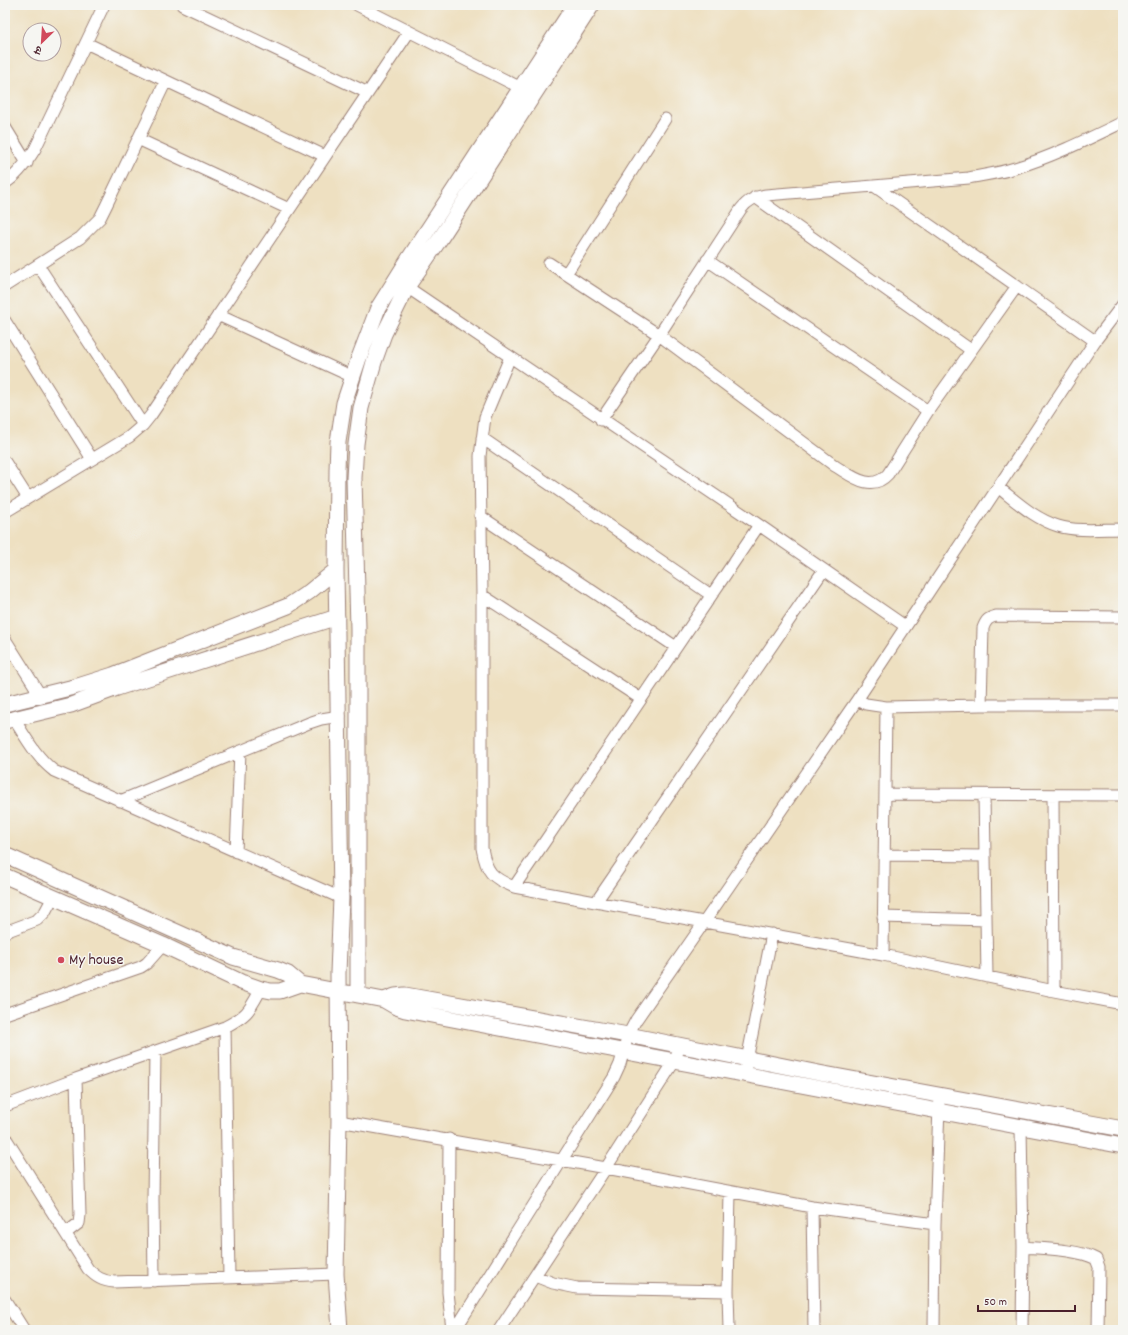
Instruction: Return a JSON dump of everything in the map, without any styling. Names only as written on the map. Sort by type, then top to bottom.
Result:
[{"type":"street","points":[[5,183],[26,163],[35,149],[104,5]]},
{"type":"street","points":[[182,5],[368,93]]},
{"type":"street","points":[[357,5],[521,88]]},
{"type":"street","points":[[358,994],[357,595],[354,478],[356,444],[361,408],[374,362],[401,283],[521,88],[576,5]]},
{"type":"street","points":[[340,1330],[336,1274],[339,1121],[338,992],[342,898],[340,716],[336,570],[338,442],[344,403],[378,308],[440,239],[592,5]]},
{"type":"street","points":[[5,512],[129,437],[143,425],[409,32]]},
{"type":"street","points":[[86,43],[325,156]]},
{"type":"street","points":[[5,286],[80,238],[100,218],[166,81]]},
{"type":"street","points":[[566,274],[665,118]]},
{"type":"street","points":[[601,420],[659,335],[746,202],[755,197],[766,195],[969,178],[1015,168],[1044,158],[1123,122]]},
{"type":"street","points":[[5,127],[26,163]]},
{"type":"street","points":[[138,139],[289,209]]},
{"type":"street","points":[[874,186],[1095,341]]},
{"type":"street","points":[[755,197],[971,350]]},
{"type":"street","points":[[707,260],[928,411]]},
{"type":"street","points":[[549,262],[659,335],[835,466],[867,483],[876,483],[888,474],[928,411],[1017,286]]},
{"type":"street","points":[[38,265],[143,425]]},
{"type":"street","points":[[401,283],[601,420],[759,525],[904,626]]},
{"type":"street","points":[[455,1330],[614,1077],[624,1052],[628,1035],[636,1020],[857,700],[904,626],[999,488],[1095,341],[1123,304]]},
{"type":"street","points":[[218,315],[353,378]]},
{"type":"street","points":[[5,321],[92,459]]},
{"type":"street","points":[[510,358],[485,417],[480,456],[482,595],[482,848],[484,863],[493,875],[502,882],[514,887],[705,921],[882,955],[1123,1004]]},
{"type":"street","points":[[482,438],[711,595]]},
{"type":"street","points":[[5,462],[28,498]]},
{"type":"street","points":[[999,488],[1031,513],[1044,521],[1059,527],[1074,529],[1123,529]]},
{"type":"street","points":[[480,516],[676,647]]},
{"type":"street","points":[[514,887],[759,525]]},
{"type":"street","points":[[5,704],[41,696],[113,675],[288,606],[309,592],[336,570]]},
{"type":"street","points":[[596,902],[823,571]]},
{"type":"street","points":[[337,596],[357,595]]},
{"type":"street","points":[[482,595],[641,699]]},
{"type":"street","points":[[337,617],[117,688],[71,705],[9,720],[44,763],[54,771],[342,898]]},
{"type":"street","points":[[980,705],[983,628],[989,617],[1123,617]]},
{"type":"street","points":[[5,639],[41,696]]},
{"type":"street","points":[[857,700],[866,704],[886,706],[1123,705]]},
{"type":"street","points":[[882,955],[886,706]]},
{"type":"street","points":[[120,801],[309,723],[321,719],[340,716]]},
{"type":"street","points":[[236,852],[240,751]]},
{"type":"street","points":[[885,794],[1123,796]]},
{"type":"street","points":[[984,794],[987,977]]},
{"type":"street","points":[[1053,795],[1054,991]]},
{"type":"street","points":[[5,855],[233,957],[288,974],[300,984],[384,1000],[396,1008],[405,1010],[1123,1146]]},
{"type":"street","points":[[884,855],[985,856]]},
{"type":"street","points":[[5,876],[163,945],[241,982],[271,991],[300,984]]},
{"type":"street","points":[[5,932],[37,920],[45,912],[54,897]]},
{"type":"street","points":[[883,917],[986,920]]},
{"type":"street","points":[[744,1075],[772,934]]},
{"type":"street","points":[[5,1014],[141,967],[148,963],[163,945]]},
{"type":"street","points":[[5,1106],[76,1079],[226,1027],[247,1014],[261,989]]},
{"type":"street","points":[[384,1000],[395,996],[405,995],[628,1035],[747,1060],[1123,1129]]},
{"type":"street","points":[[226,1027],[229,1278]]},
{"type":"street","points":[[499,1330],[674,1062],[680,1046]]},
{"type":"street","points":[[154,1281],[153,1200],[155,1052]]},
{"type":"street","points":[[66,1233],[78,1223],[80,1215],[76,1079]]},
{"type":"street","points":[[934,1330],[935,1224],[940,1095]]},
{"type":"street","points":[[339,1121],[449,1139],[812,1207],[935,1224]]},
{"type":"street","points":[[1021,1127],[1023,1247],[1022,1330]]},
{"type":"street","points":[[5,1137],[88,1269],[96,1277],[104,1281],[154,1281],[336,1274]]},
{"type":"street","points":[[449,1139],[448,1292],[452,1330]]},
{"type":"street","points":[[729,1330],[728,1291],[730,1192]]},
{"type":"street","points":[[812,1207],[814,1330]]},
{"type":"street","points":[[1023,1247],[1079,1253],[1096,1259],[1099,1267],[1098,1330]]},
{"type":"street","points":[[535,1276],[553,1283],[577,1288],[728,1291]]},
{"type":"street","points":[[5,1300],[24,1330]]},
{"type":"place","name":"My house","points":[[61,960]]}]
